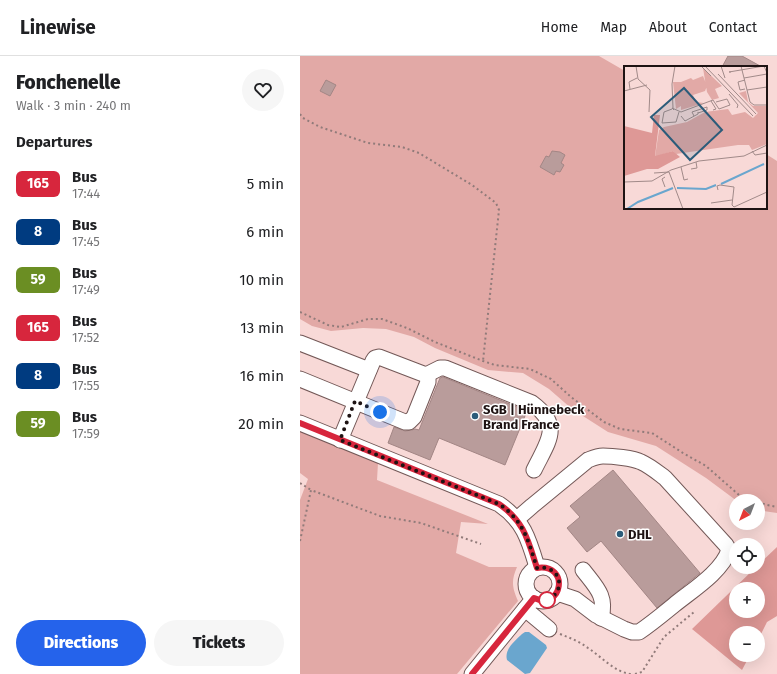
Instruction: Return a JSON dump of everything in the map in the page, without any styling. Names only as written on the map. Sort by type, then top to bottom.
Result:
[{"type":"street","points":[[300,343],[369,370]]},
{"type":"street","points":[[300,379],[355,401],[406,422],[409,422],[414,417],[428,382],[428,378],[426,375],[379,357],[375,358],[355,401],[340,440]]},
{"type":"street","points":[[426,375],[436,369],[445,368],[532,403],[542,411],[549,421],[549,438],[534,470]]},
{"type":"street","points":[[300,423],[499,504],[510,511],[517,519],[528,540],[537,568]]},
{"type":"street","points":[[517,519],[588,460],[594,457],[612,456],[639,461],[654,469],[664,478],[729,550],[727,556],[715,571],[639,632],[632,632],[601,618],[588,610],[575,599],[557,592]]},
{"type":"street","points":[[472,674],[530,603],[554,597],[557,592],[559,581],[558,576],[549,568],[537,568],[532,570],[526,580],[527,590],[530,603],[549,629]]},
{"type":"street","points":[[583,570],[598,588],[602,597],[604,609],[601,618]]},
{"type":"path","points":[[300,114],[303,118],[320,127],[368,143],[402,147],[419,152],[472,185],[496,203],[499,210],[483,360]]},
{"type":"path","points":[[300,312],[328,325],[342,327],[368,319],[382,318],[407,328],[435,342],[495,365],[530,369],[551,379],[571,397],[604,422],[620,429],[652,433],[706,466],[738,494]]},
{"type":"path","points":[[300,482],[311,490],[380,516],[421,523],[481,544]]},
{"type":"path","points":[[300,541],[311,490]]},
{"type":"path","points":[[765,504],[777,507]]},
{"type":"path","points":[[635,674],[642,672],[664,637],[694,612]]},
{"type":"path","points":[[549,629],[575,639],[616,669],[631,674]]},
{"type":"shaded area","points":[[300,56],[599,56],[624,70],[624,209],[767,209],[767,155],[777,161],[777,513],[765,511],[765,494],[729,495],[706,478],[656,446],[608,432],[572,409],[549,389],[523,373],[488,370],[435,348],[414,337],[386,329],[363,328],[331,331],[312,326],[300,319]]},
{"type":"shaded area","points":[[300,431],[378,463],[377,480],[488,524],[461,522],[456,553],[489,567],[517,567],[513,584],[514,592],[518,601],[457,674],[300,674],[300,500],[308,479],[300,473]]},
{"type":"shaded area","points":[[777,547],[777,616],[767,622],[765,626],[729,626],[729,659],[692,629],[729,593],[729,618],[765,618],[765,582],[741,582],[749,574],[765,574],[765,558]]},
{"type":"shaded area","points":[[732,662],[746,662],[742,670]]},
{"type":"water","points":[[525,632],[529,632],[546,645],[547,648],[530,673],[525,674],[507,660],[506,656],[511,646]]},
{"type":"building","points":[[728,56],[742,56],[760,66],[723,66]]},
{"type":"building","points":[[326,80],[336,85],[330,96],[320,91]]},
{"type":"building","points":[[552,151],[560,152],[565,155],[561,163],[564,165],[560,172],[556,171],[554,175],[540,167],[546,156],[549,157]]},
{"type":"building","name":"SGB | Hünnebeck Brand France","points":[[443,377],[527,411],[505,465],[439,438],[430,460],[388,443],[394,427],[405,431],[415,429],[419,430],[440,378]]},
{"type":"building","name":"DHL","points":[[613,470],[700,573],[657,608],[601,541],[587,552],[567,528],[580,517],[570,506]]},
{"type":"bus line","name":"165","points":[[300,423],[499,504],[510,511],[526,534],[537,568],[549,568],[558,576],[559,587],[554,597],[544,600],[534,598],[472,674]]},
{"type":"place","name":"SGB | Hünnebeck Brand France","points":[[475,416]]},
{"type":"place","name":"DHL","points":[[620,534]]},
{"type":"route","points":[[380,412],[355,401],[340,440],[499,504],[510,511],[526,534],[537,568],[549,568],[558,576],[559,587],[557,592],[554,597],[547,600]]}]
